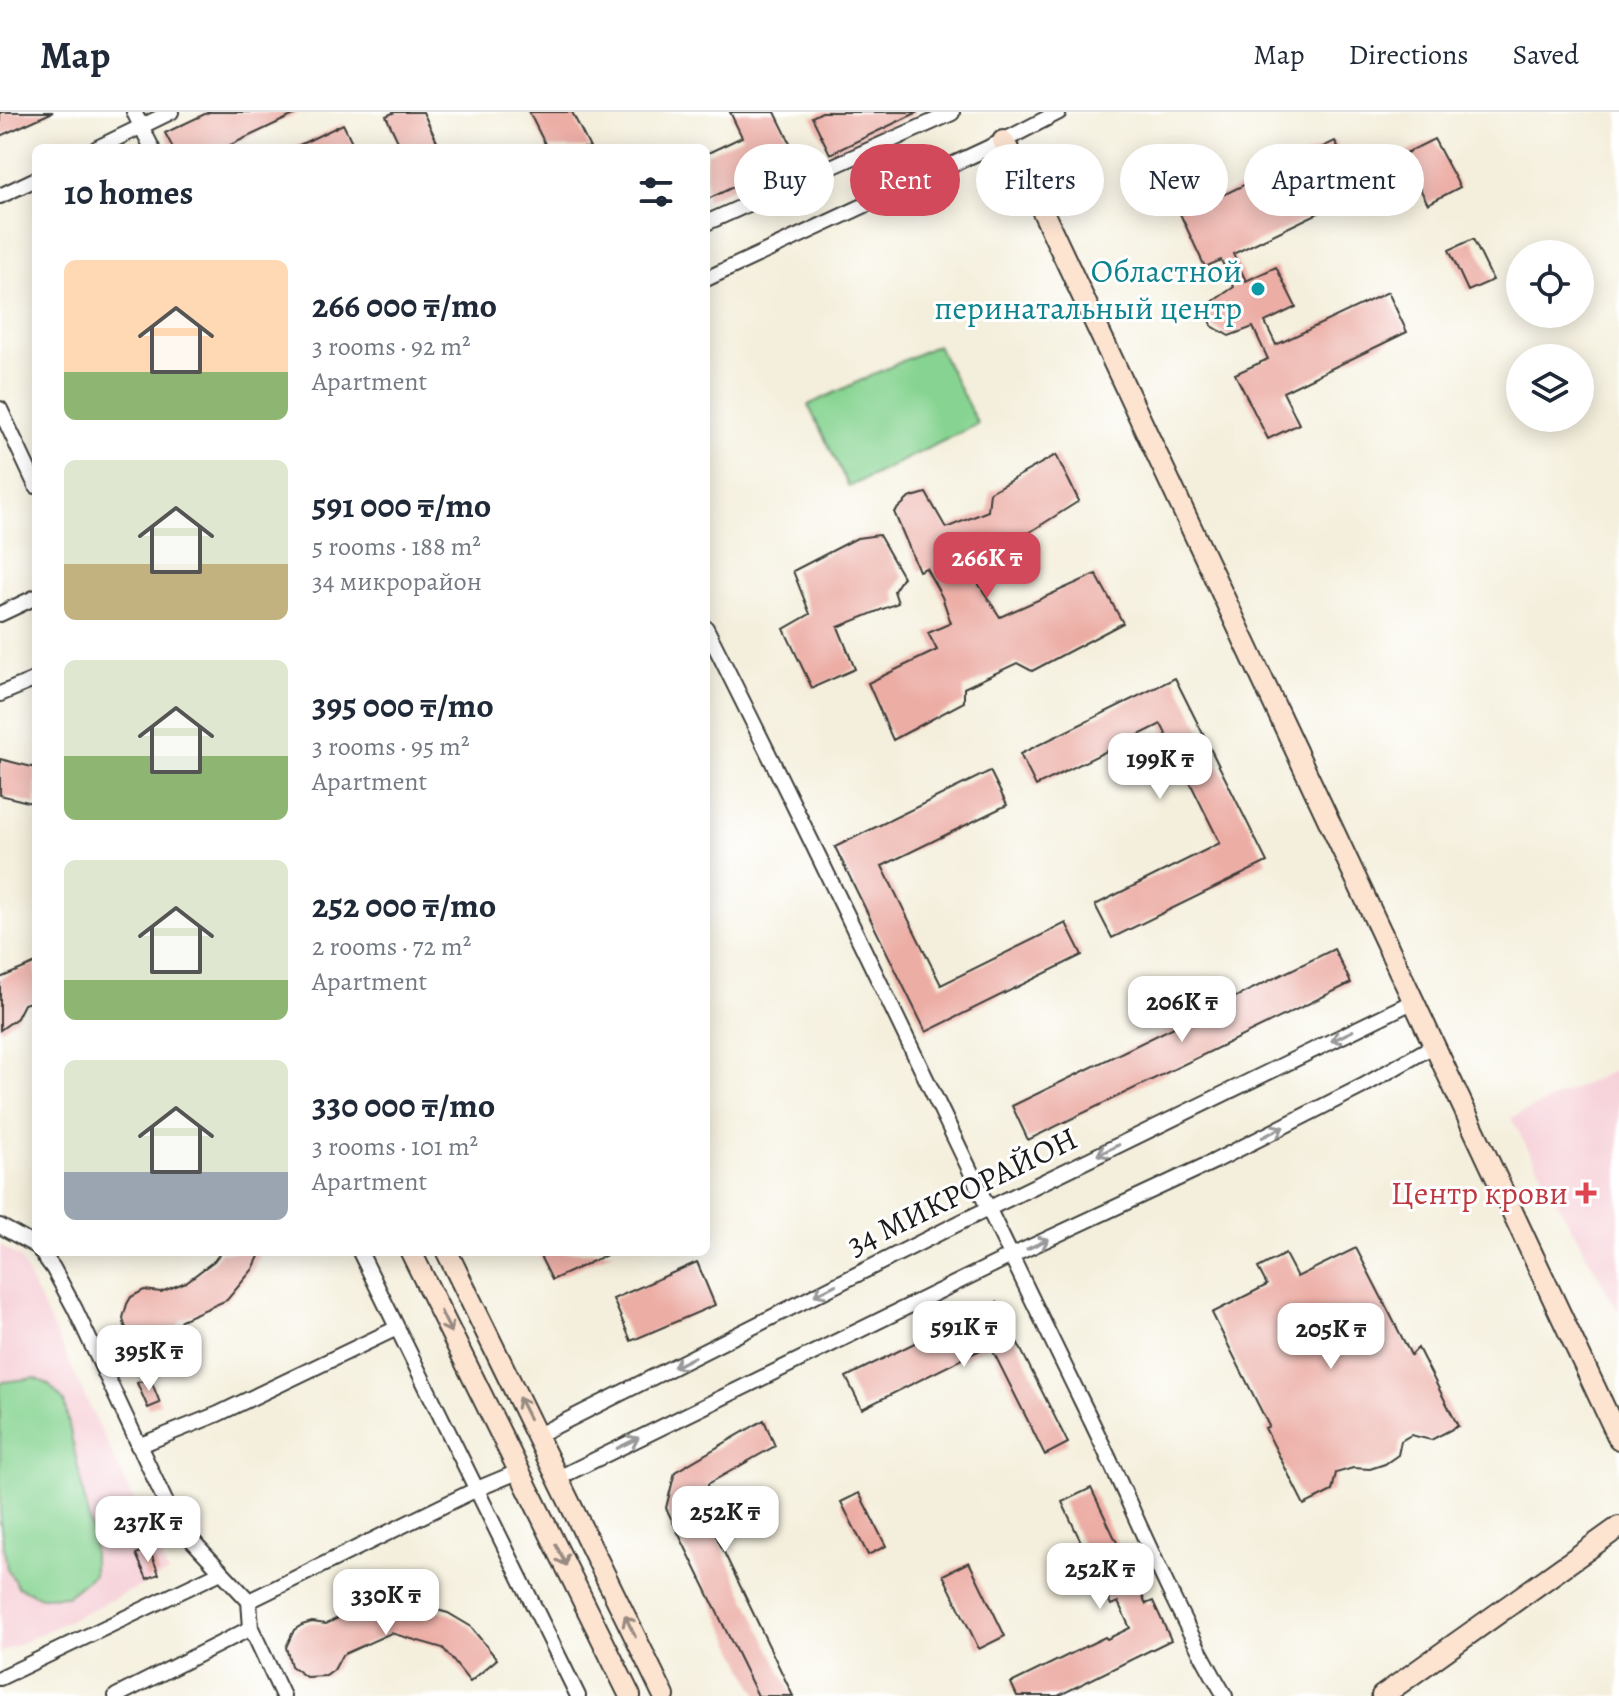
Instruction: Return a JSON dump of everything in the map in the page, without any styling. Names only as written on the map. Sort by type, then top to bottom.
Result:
[{"type":"street","points":[[103,144],[138,119],[171,112]]},
{"type":"street","points":[[710,277],[1059,112]]},
{"type":"street","points":[[710,221],[952,113]]},
{"type":"street","points":[[138,119],[150,144]]},
{"type":"street","points":[[1003,141],[1029,182],[1619,1439]]},
{"type":"street","points":[[0,196],[32,181]]},
{"type":"street","points":[[0,409],[32,477]]},
{"type":"street","points":[[0,614],[32,599]]},
{"type":"street","points":[[710,636],[1110,1457],[1169,1589],[1225,1696]]},
{"type":"street","points":[[0,694],[32,681]]},
{"type":"street","name":"34 МИКРОРАЙОН","points":[[538,1435],[989,1208],[1412,1002]]},
{"type":"street","points":[[558,1478],[1011,1256],[1215,1161],[1363,1086],[1433,1046]]},
{"type":"street","points":[[0,1226],[32,1244]]},
{"type":"street","points":[[44,1256],[75,1309],[175,1522],[249,1601],[251,1628],[283,1696]]},
{"type":"street","points":[[362,1256],[578,1696]]},
{"type":"street","points":[[413,1256],[630,1696]]},
{"type":"street","points":[[449,1256],[664,1696]]},
{"type":"street","points":[[138,1446],[218,1414],[397,1328]]},
{"type":"street","points":[[249,1601],[520,1471]]},
{"type":"street","points":[[1382,1696],[1619,1527]]},
{"type":"street","points":[[1404,1696],[1619,1543]]},
{"type":"street","points":[[0,1678],[221,1572]]},
{"type":"street","points":[[116,1696],[251,1628]]},
{"type":"shaded area","name":"Центр крови","points":[[1619,1068],[1619,1313],[1511,1118]]},
{"type":"shaded area","points":[[0,1245],[20,1258],[168,1573],[0,1653]]},
{"type":"green space","points":[[937,345],[978,424],[849,487],[808,405]]},
{"type":"green space","points":[[35,1378],[49,1385],[64,1401],[93,1540],[93,1575],[67,1596],[41,1597],[18,1587],[7,1569],[0,1522],[0,1385]]},
{"type":"building","points":[[0,112],[53,112],[0,136]]},
{"type":"building","points":[[209,112],[300,112],[232,144],[171,144],[165,133]]},
{"type":"building","points":[[395,112],[423,112],[438,144],[399,144],[386,116]]},
{"type":"building","points":[[529,112],[572,112],[588,144],[545,144]]},
{"type":"building","points":[[730,112],[775,112],[791,144],[734,144],[734,187],[710,198],[710,152],[742,137]]},
{"type":"building","points":[[822,112],[918,112],[834,152],[834,144],[825,144],[812,117]]},
{"type":"building","points":[[343,124],[353,144],[301,144]]},
{"type":"building","points":[[1434,139],[1460,187],[1428,204],[1424,196],[1424,144]]},
{"type":"building","name":"Областной перинатальный центр","points":[[1244,185],[1244,216],[1312,216],[1233,254],[1246,281],[1276,267],[1296,307],[1265,322],[1276,345],[1388,292],[1407,332],[1283,392],[1299,424],[1268,439],[1235,374],[1268,359],[1253,327],[1229,336],[1212,326],[1208,314],[1212,302],[1234,287],[1221,260],[1205,267],[1181,216],[1228,216],[1228,193]]},
{"type":"building","points":[[1473,239],[1493,280],[1468,291],[1449,250]]},
{"type":"building","points":[[1056,455],[1079,501],[1019,539],[1018,558],[974,577],[1000,617],[1096,574],[1123,623],[1032,671],[1017,663],[964,688],[964,702],[893,740],[868,683],[937,650],[928,633],[951,623],[942,597],[926,568],[919,571],[894,512],[909,498],[926,493],[946,528],[988,511],[990,492]]},
{"type":"building","points":[[879,535],[903,577],[894,591],[898,603],[838,627],[855,669],[812,688],[784,629],[810,614],[793,571],[857,538]]},
{"type":"building","points":[[1175,678],[1267,862],[1112,938],[1095,905],[1220,843],[1161,724],[1036,786],[1020,754]]},
{"type":"building","points":[[0,759],[32,767],[32,803],[0,795]]},
{"type":"building","points":[[990,771],[1007,805],[882,866],[941,985],[1066,923],[1082,955],[926,1032],[835,847]]},
{"type":"building","points":[[1334,949],[1351,983],[1028,1140],[1012,1106]]},
{"type":"building","points":[[32,965],[32,1001],[24,1004],[17,1018],[0,1030],[0,978]]},
{"type":"building","points":[[1356,1248],[1411,1355],[1418,1348],[1458,1426],[1431,1440],[1411,1435],[1401,1441],[1398,1455],[1385,1464],[1336,1473],[1332,1491],[1304,1505],[1265,1428],[1269,1426],[1212,1313],[1267,1285],[1258,1268],[1285,1254],[1297,1277]]},
{"type":"building","points":[[218,1256],[259,1256],[253,1269],[227,1300],[181,1320],[169,1339],[155,1345],[133,1338],[123,1318],[131,1297],[144,1290],[161,1292],[186,1282]]},
{"type":"building","points":[[540,1256],[604,1256],[552,1280]]},
{"type":"building","points":[[697,1262],[715,1305],[631,1341],[613,1299]]},
{"type":"building","points":[[997,1302],[1068,1443],[1045,1455],[990,1345],[862,1409],[846,1377]]},
{"type":"building","points":[[150,1378],[160,1403],[148,1408],[137,1383]]},
{"type":"building","points":[[764,1420],[775,1446],[708,1484],[708,1519],[793,1696],[758,1696],[666,1508],[675,1472]]},
{"type":"building","points":[[1091,1488],[1146,1604],[1153,1601],[1171,1640],[1058,1696],[1017,1696],[1011,1683],[1130,1628],[1118,1602],[1111,1605],[1062,1502]]},
{"type":"building","points":[[859,1493],[886,1546],[868,1555],[841,1502]]},
{"type":"building","points":[[149,1549],[159,1574],[147,1579],[136,1554]]},
{"type":"building","points":[[969,1562],[1005,1636],[979,1649],[943,1575]]},
{"type":"building","points":[[400,1600],[448,1613],[470,1626],[497,1659],[470,1682],[443,1648],[391,1633],[342,1655],[334,1670],[326,1676],[306,1677],[291,1666],[286,1647],[294,1630],[302,1625],[312,1622],[326,1624],[369,1603]]},
{"type":"place","name":"Областной перинатальный центр","points":[[1258,289]]},
{"type":"place","name":"Центр крови","points":[[1586,1193]]}]
